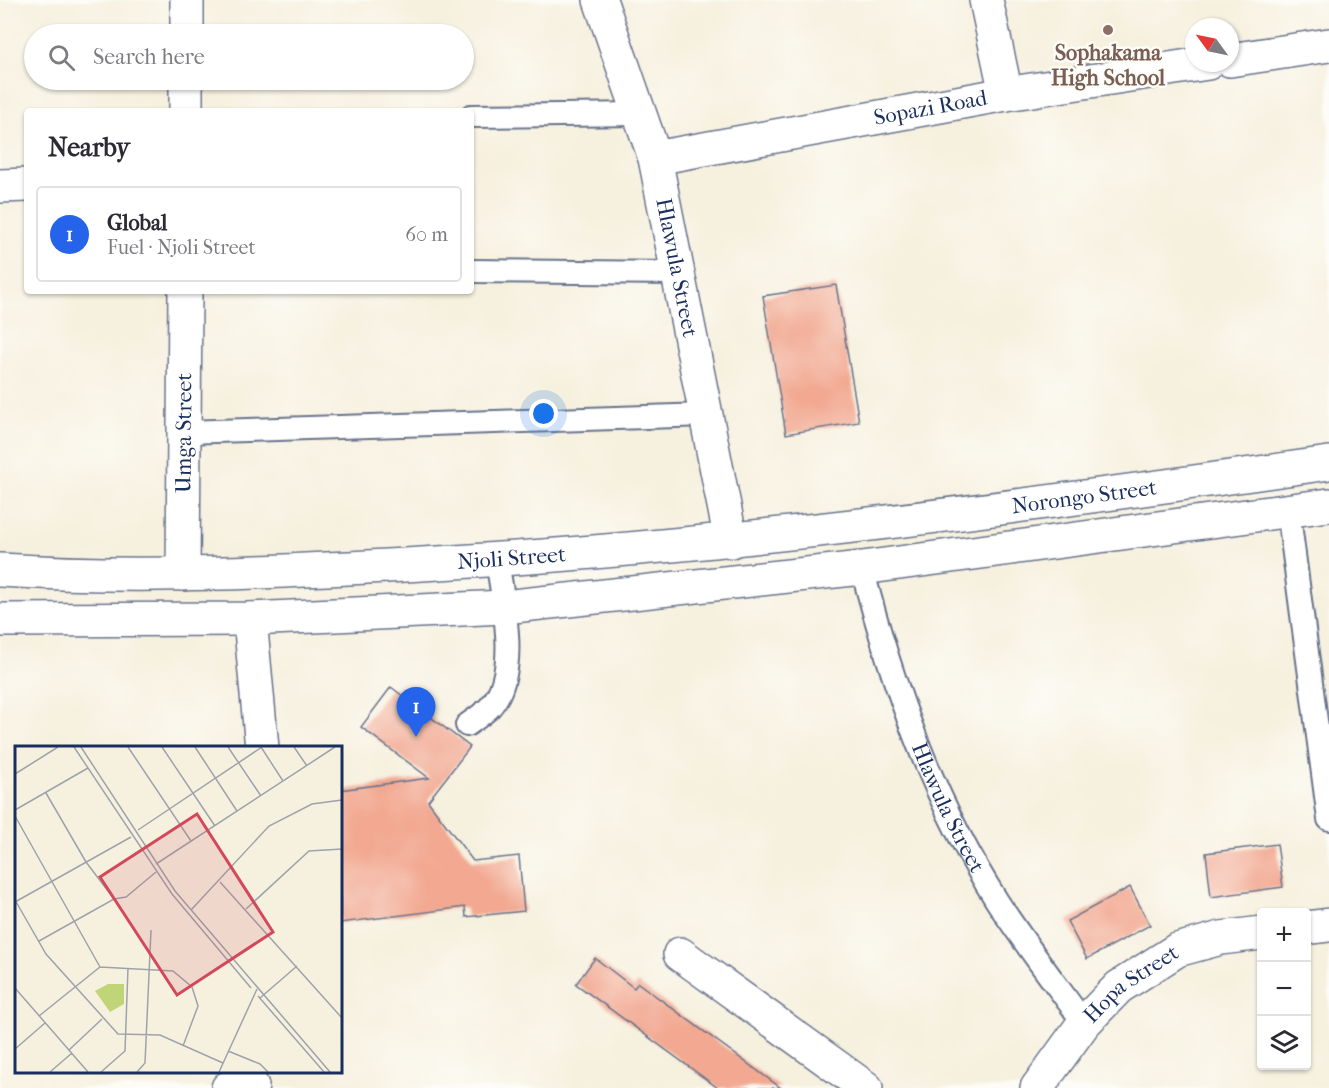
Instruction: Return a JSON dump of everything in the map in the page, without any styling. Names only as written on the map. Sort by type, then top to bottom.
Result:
[{"type":"street","points":[[187,0],[187,24]]},
{"type":"street","name":"Hlawula Street","points":[[600,0],[655,158],[731,542]]},
{"type":"street","points":[[986,0],[1006,94]]},
{"type":"street","points":[[1239,59],[1329,45]]},
{"type":"street","name":"Sopazi Road","points":[[655,158],[1006,94],[1185,67]]},
{"type":"street","points":[[186,90],[186,108]]},
{"type":"street","points":[[0,186],[24,185]]},
{"type":"street","name":"Umga Street","points":[[183,574],[185,294]]},
{"type":"street","name":"Norongo Street","points":[[839,529],[1329,463]]},
{"type":"street","name":"Norongo Street","points":[[862,568],[1329,505]]},
{"type":"street","name":"Njoli Street","points":[[183,574],[497,560],[731,542],[839,529]]},
{"type":"street","name":"Njoli Street","points":[[0,620],[250,619],[504,607],[862,568]]},
{"type":"street","points":[[0,570],[183,574]]},
{"type":"street","points":[[250,619],[262,746]]},
{"type":"street","points":[[1311,927],[1329,925]]},
{"type":"street","name":"Hopa Street","points":[[1037,1088],[1084,1023],[1119,987],[1177,950],[1221,938],[1257,934]]},
{"type":"street","points":[[680,954],[866,1088]]},
{"type":"lane","points":[[474,116],[640,114]]},
{"type":"lane","points":[[474,272],[678,273]]},
{"type":"lane","points":[[184,432],[706,415]]},
{"type":"lane","points":[[1288,509],[1329,819]]},
{"type":"lane","points":[[467,725],[490,708],[502,686],[508,660],[504,607],[497,560]]},
{"type":"lane","name":"Hlawula Street","points":[[862,568],[886,656],[941,799],[997,900],[1084,1023]]},
{"type":"building","points":[[836,285],[859,422],[786,434],[763,296]]},
{"type":"building","points":[[391,687],[470,747],[428,801],[473,861],[519,856],[524,911],[466,917],[465,907],[342,923],[342,790],[429,778],[361,727]]},
{"type":"building","points":[[1277,844],[1283,887],[1211,897],[1206,853]]},
{"type":"building","points":[[1130,887],[1150,925],[1087,959],[1067,921]]},
{"type":"building","points":[[595,958],[634,988],[638,983],[781,1088],[718,1088],[576,984]]},
{"type":"place","name":"Sophakama High School","points":[[1108,30]]},
{"type":"place","name":"Global","points":[[416,737]]}]
